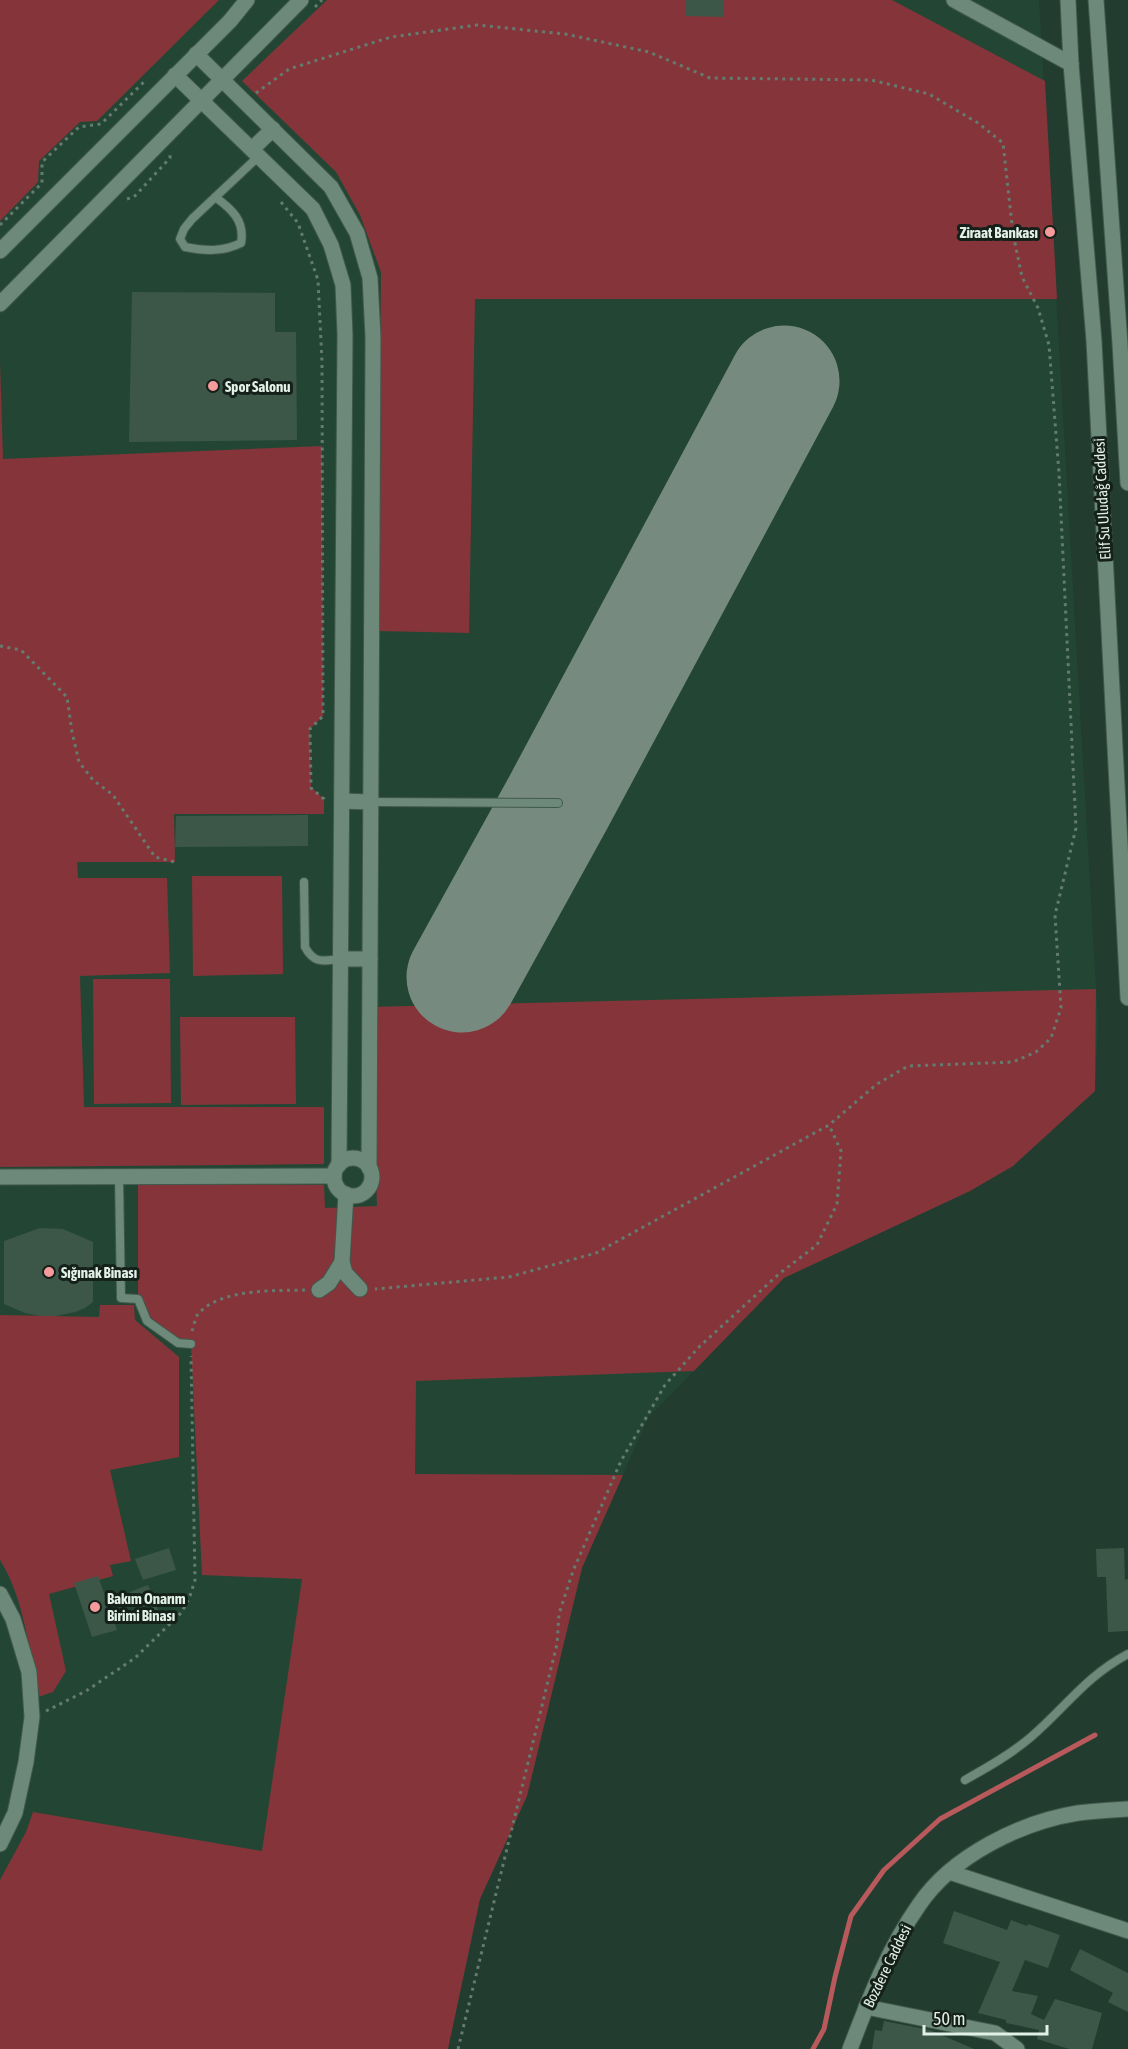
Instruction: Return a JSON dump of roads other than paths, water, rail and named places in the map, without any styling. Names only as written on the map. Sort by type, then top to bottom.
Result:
[{"type":"street","points":[[0,251],[247,0]]},
{"type":"street","points":[[2,298],[301,0]]},
{"type":"street","points":[[954,0],[1071,64]]},
{"type":"street","name":"Elif Su Uludağ Caddesi","points":[[1068,0],[1071,64],[1094,341],[1128,998]]},
{"type":"street","name":"Elif Su Uludağ Caddesi","points":[[1096,0],[1128,483]]},
{"type":"street","points":[[175,75],[313,209],[331,245],[343,285],[345,347],[342,801],[336,1170],[338,1188],[346,1194],[355,1196],[366,1190],[371,1179],[369,1168],[373,337],[370,278],[357,233],[331,187],[196,54]]},
{"type":"street","points":[[256,152],[273,129]]},
{"type":"street","points":[[342,801],[371,802]]},
{"type":"street","points":[[340,959],[370,959]]},
{"type":"street","points":[[336,1170],[343,1161],[355,1158],[369,1168]]},
{"type":"street","points":[[0,1177],[119,1177],[336,1170]]},
{"type":"street","points":[[346,1194],[342,1262],[345,1273],[360,1289]]},
{"type":"street","points":[[319,1290],[329,1283],[342,1262]]},
{"type":"street","points":[[0,1594],[13,1619],[29,1672],[32,1718],[26,1762],[15,1813],[0,1844]]},
{"type":"street","name":"Bozdere Caddesi","points":[[850,2049],[894,1945],[920,1903],[949,1872],[989,1844],[1029,1826],[1077,1813],[1128,1809]]},
{"type":"street","points":[[949,1872],[1128,1931]]},
{"type":"street","points":[[866,2007],[995,2033],[1017,2049]]},
{"type":"lane","points":[[215,198],[235,213],[244,231],[242,243],[230,249],[204,251],[185,247],[180,240],[184,229],[256,152]]},
{"type":"lane","points":[[371,802],[558,803]]},
{"type":"lane","points":[[304,882],[305,947],[310,956],[321,961],[340,959]]},
{"type":"lane","points":[[119,1177],[121,1298],[138,1299],[147,1321],[178,1343],[191,1344]]},
{"type":"lane","points":[[965,1780],[1013,1751],[1047,1723],[1087,1682],[1128,1654]]},
{"type":"waterway","points":[[813,2049],[824,2029],[851,1916],[884,1870],[940,1819],[1095,1735]]},
{"type":"place","name":"Ziraat Bankası","points":[[1050,232]]},
{"type":"place","name":"Spor Salonu","points":[[213,386]]},
{"type":"place","name":"Sığınak Binası","points":[[49,1272]]},
{"type":"place","name":"Bakım Onarım Birimi Binası","points":[[95,1607]]}]
